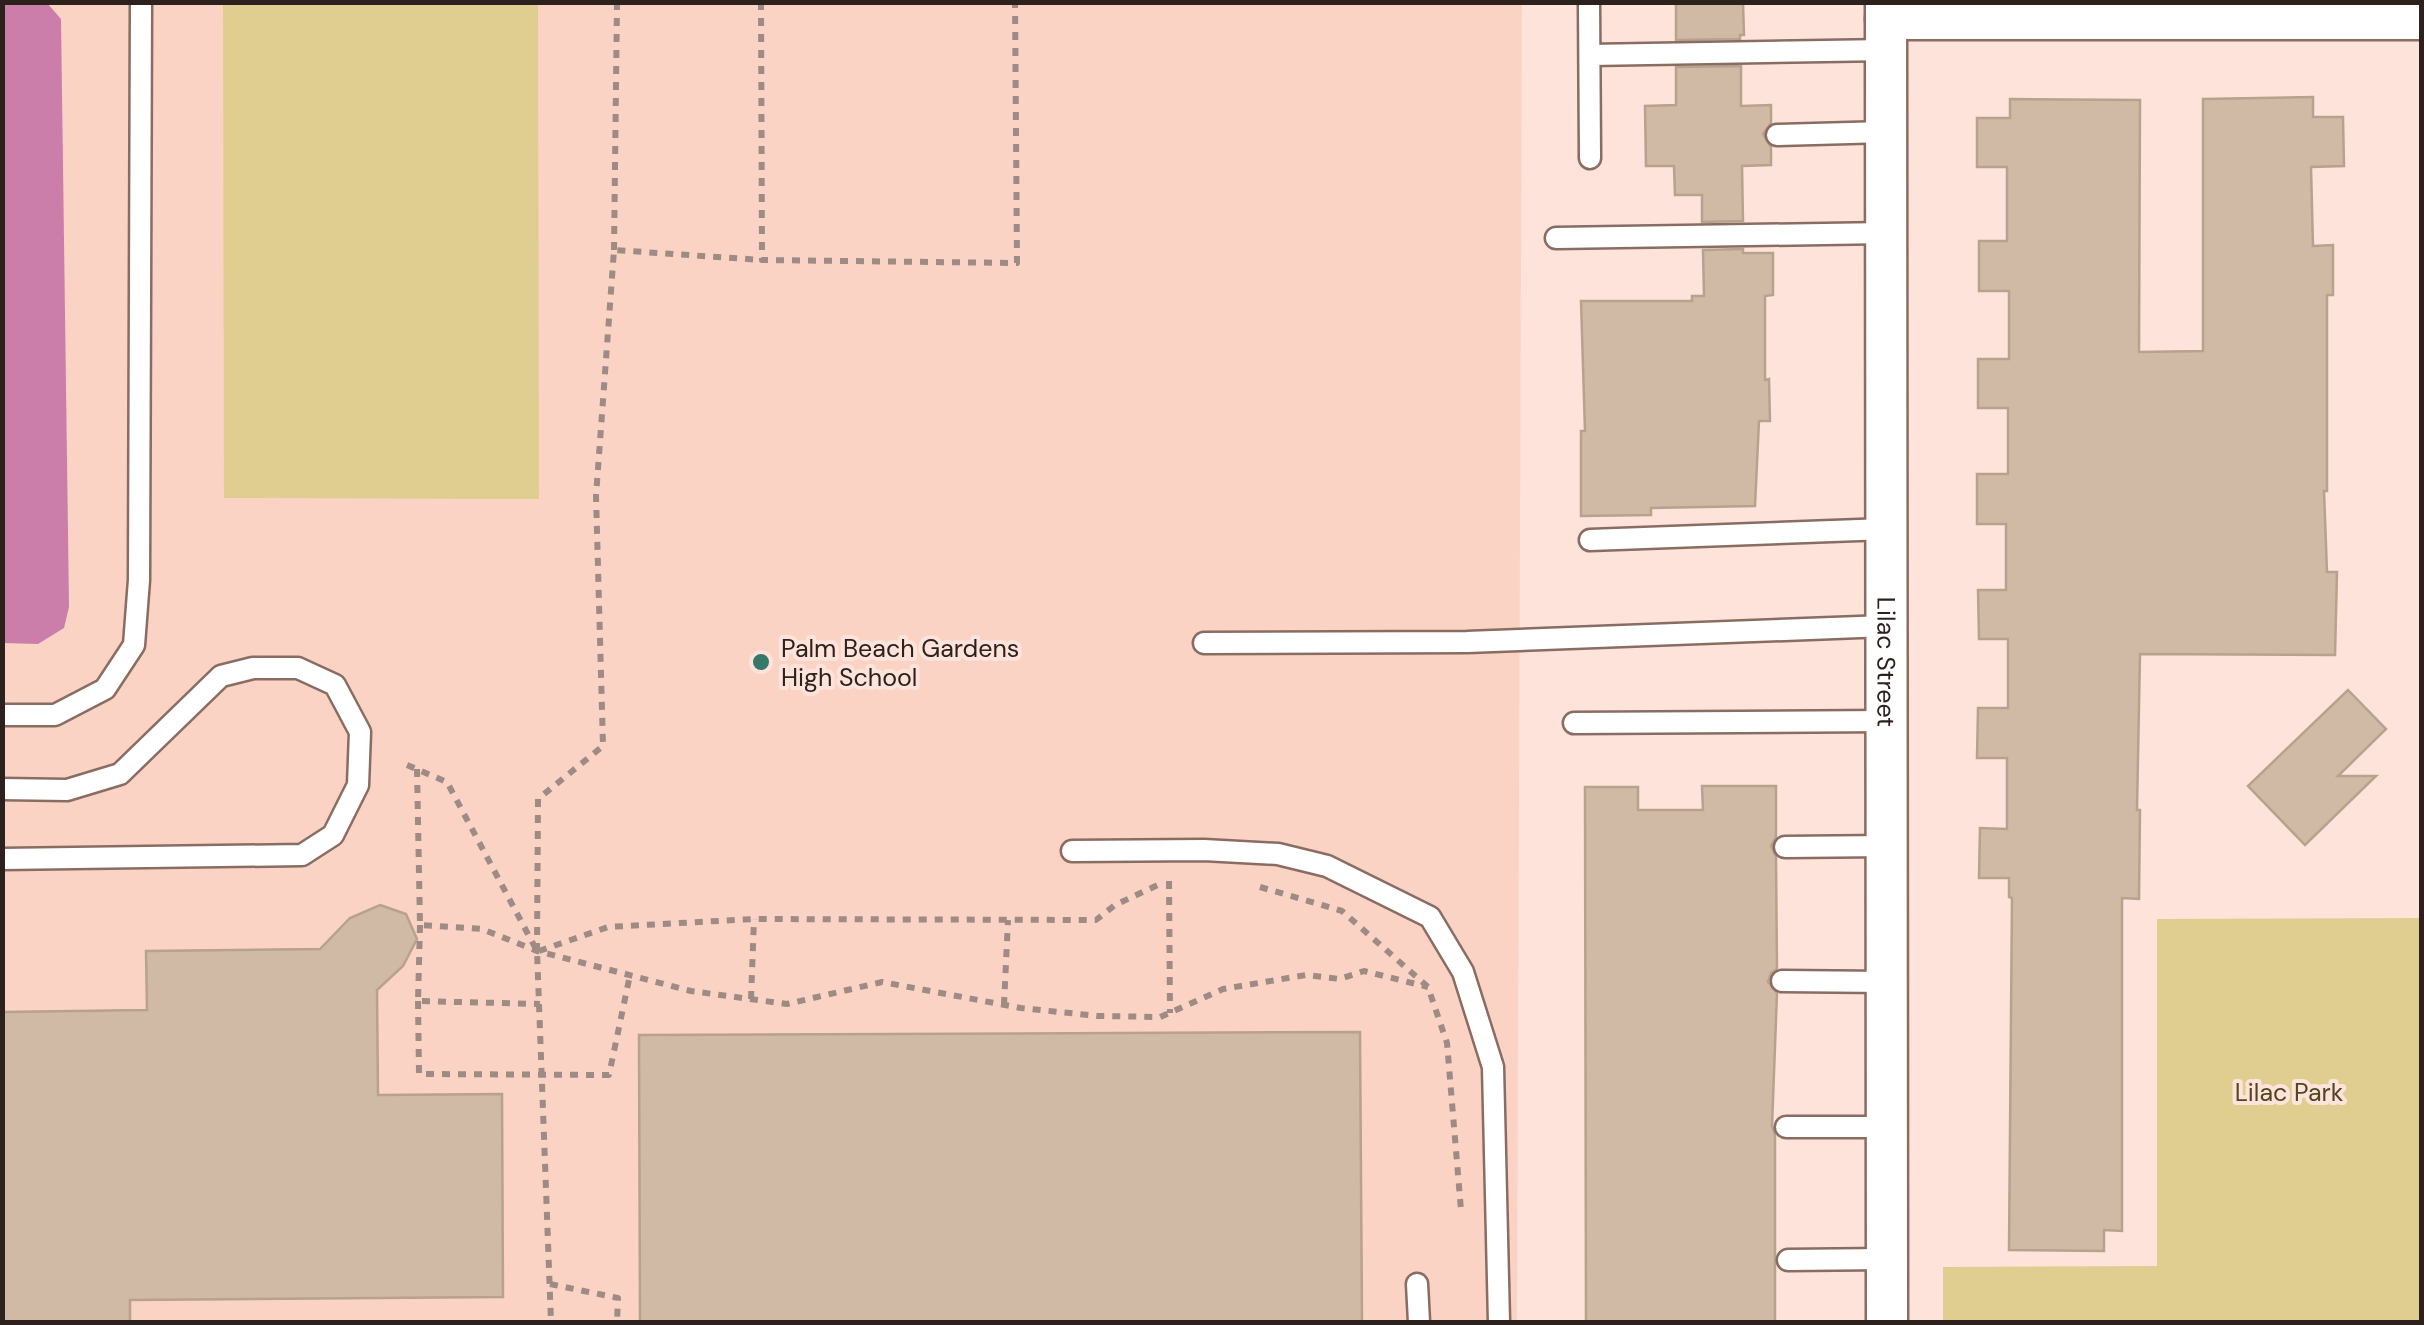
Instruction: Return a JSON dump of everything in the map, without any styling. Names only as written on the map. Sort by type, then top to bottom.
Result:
[{"type":"street","points":[[1886,24],[2422,18]]},
{"type":"street","name":"Lilac Street","points":[[1886,24],[1887,1322]]},
{"type":"lane","points":[[2,715],[55,715],[104,689],[134,646],[139,580],[141,2]]},
{"type":"lane","points":[[1589,2],[1590,158]]},
{"type":"lane","points":[[1590,55],[1886,24]]},
{"type":"lane","points":[[1777,136],[1886,132]]},
{"type":"lane","points":[[1556,238],[1886,232]]},
{"type":"lane","points":[[1590,540],[1886,529]]},
{"type":"lane","points":[[1204,644],[1466,642],[1886,626]]},
{"type":"lane","points":[[2,789],[66,790],[120,774],[221,676],[253,668],[298,668],[335,685],[360,732],[358,785],[333,835],[302,856],[2,859]]},
{"type":"lane","points":[[1574,723],[1886,720]]},
{"type":"lane","points":[[1786,847],[1886,846]]},
{"type":"lane","points":[[1072,851],[1278,854],[1327,866],[1430,917],[1462,972],[1493,1067],[1499,1322]]},
{"type":"lane","points":[[1782,981],[1886,982]]},
{"type":"lane","points":[[1786,1128],[1886,1127]]},
{"type":"lane","points":[[1788,1260],[1886,1259]]},
{"type":"lane","points":[[1417,1284],[1418,1322]]},
{"type":"path","points":[[551,1322],[537,952],[538,798],[603,746],[596,496],[614,250],[617,2]]},
{"type":"path","points":[[761,2],[762,260]]},
{"type":"path","points":[[614,250],[762,260],[1017,263],[1014,2]]},
{"type":"path","points":[[407,765],[447,782],[537,952]]},
{"type":"path","points":[[417,769],[419,1074],[608,1075],[630,975]]},
{"type":"path","points":[[537,952],[608,928],[754,919],[1096,920],[1116,905],[1167,881],[1182,880]]},
{"type":"path","points":[[1167,881],[1170,1012]]},
{"type":"path","points":[[1249,884],[1342,911],[1428,986],[1447,1043],[1462,1223]]},
{"type":"path","points":[[752,999],[754,919]]},
{"type":"path","points":[[1004,1004],[1008,920]]},
{"type":"path","points":[[420,924],[482,929],[537,952],[692,991],[787,1004],[882,982],[1098,1016],[1160,1017],[1222,989],[1306,975],[1340,979],[1364,971],[1428,986]]},
{"type":"path","points":[[418,1001],[540,1004]]},
{"type":"path","points":[[550,1284],[618,1298],[617,1322]]},
{"type":"shaded area","points":[[3,2],[47,3],[61,19],[69,607],[64,628],[38,644],[3,643]]},
{"type":"shaded area","name":"Palm Beach Gardens High School","points":[[3,3],[1522,3],[1517,1322],[3,1322]]},
{"type":"green space","points":[[223,3],[538,3],[539,499],[224,498]]},
{"type":"green space","name":"Lilac Park","points":[[2421,918],[2421,1322],[1943,1322],[1943,1267],[2157,1266],[2157,919]]},
{"type":"building","points":[[1676,2],[1743,2],[1744,35],[1740,39],[1676,40]]},
{"type":"building","points":[[1741,66],[1741,106],[1771,105],[1771,123],[1763,134],[1771,147],[1771,165],[1742,166],[1743,221],[1702,222],[1702,195],[1675,195],[1674,166],[1646,166],[1645,106],[1676,105],[1676,67]]},
{"type":"building","points":[[2313,97],[2313,117],[2343,117],[2344,166],[2311,167],[2313,246],[2333,245],[2333,295],[2327,295],[2324,491],[2327,572],[2337,572],[2335,655],[2140,654],[2139,899],[2122,898],[2122,1231],[2104,1230],[2104,1251],[2009,1250],[2012,898],[2009,878],[1979,878],[1980,828],[2007,829],[2007,758],[1977,758],[1978,708],[2008,708],[2008,639],[1979,639],[1978,590],[2006,590],[2006,524],[1977,524],[1977,474],[2008,474],[2008,408],[1978,408],[1978,359],[2009,359],[2009,291],[1979,291],[1979,241],[2007,241],[2007,167],[1977,167],[1977,118],[2010,118],[2010,99],[2140,100],[2139,352],[2203,351],[2203,99]]},
{"type":"building","points":[[1743,249],[1743,253],[1773,253],[1773,295],[1765,296],[1765,380],[1769,379],[1770,421],[1759,421],[1755,506],[1651,508],[1651,515],[1581,516],[1581,431],[1585,431],[1581,301],[1692,301],[1692,296],[1704,296],[1703,250]]},
{"type":"building","points":[[2348,690],[2386,729],[2338,776],[2376,776],[2305,845],[2248,786]]},
{"type":"building","points":[[1702,786],[1776,786],[1776,837],[1771,846],[1776,857],[1777,969],[1768,982],[1777,993],[1772,1126],[1775,1322],[1586,1322],[1585,787],[1638,787],[1638,810],[1703,810]]},
{"type":"building","points":[[380,905],[406,914],[417,939],[403,966],[377,990],[378,1095],[502,1094],[503,1297],[130,1300],[130,1322],[2,1322],[2,1012],[147,1010],[146,951],[320,949],[350,918]]},
{"type":"building","points":[[1360,1032],[1362,1322],[640,1322],[639,1035]]},
{"type":"place","name":"Palm Beach Gardens High School","points":[[761,662]]}]
